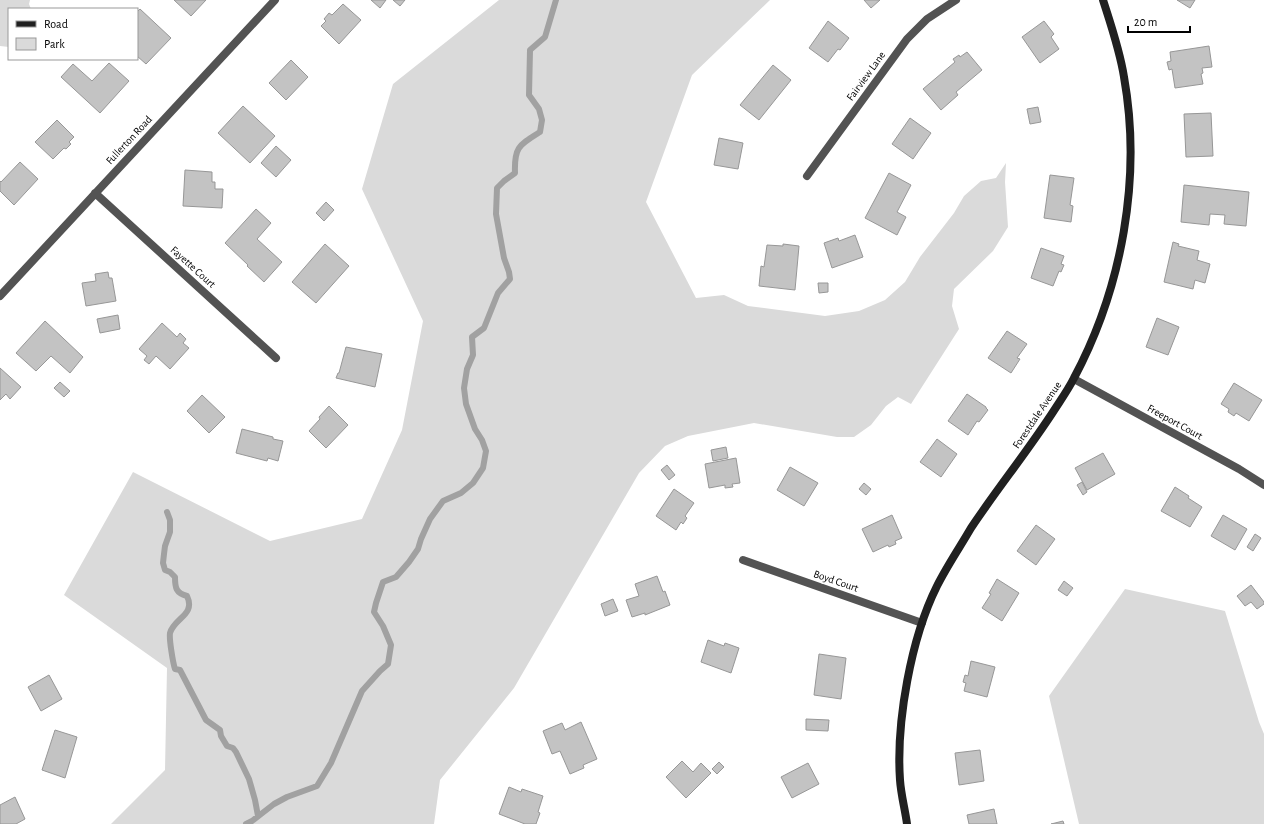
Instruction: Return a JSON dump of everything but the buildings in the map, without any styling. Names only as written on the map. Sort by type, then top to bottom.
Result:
[{"type":"street","name":"Fullerton Road","points":[[0,296],[275,0]]},
{"type":"street","name":"Fairview Lane","points":[[807,176],[907,38],[927,19],[956,0]]},
{"type":"street","name":"Forestdale Avenue","points":[[907,824],[900,781],[900,743],[903,704],[910,666],[922,623],[937,586],[971,529],[1039,433],[1074,379],[1093,338],[1119,258],[1127,212],[1131,165],[1130,121],[1124,76],[1104,0]]},
{"type":"street","name":"Fayette Court","points":[[95,192],[276,358]]},
{"type":"street","name":"Freeport Court","points":[[1074,379],[1239,469],[1264,485]]},
{"type":"street","name":"Boyd Court","points":[[743,560],[922,623]]},
{"type":"green space","points":[[0,0],[30,0],[29,4],[31,8],[8,8],[8,47],[0,46]]},
{"type":"green space","points":[[499,0],[770,0],[692,75],[646,202],[696,298],[724,295],[748,306],[825,316],[859,311],[885,300],[905,282],[920,257],[954,213],[964,196],[981,181],[996,178],[1006,163],[1005,182],[1008,227],[993,251],[954,289],[952,306],[959,329],[911,404],[898,397],[886,406],[871,425],[854,437],[837,437],[754,423],[688,436],[665,446],[639,473],[514,688],[440,780],[434,824],[111,824],[165,770],[167,668],[64,595],[133,472],[270,541],[362,519],[402,430],[423,321],[362,189],[393,84]]},
{"type":"green space","points":[[1125,589],[1225,611],[1264,734],[1264,824],[1079,824],[1049,696]]},
{"type":"waterway","points":[[246,824],[274,804],[287,797],[317,786],[331,763],[362,691],[388,664],[391,645],[383,626],[374,612],[383,582],[396,577],[409,562],[418,549],[430,519],[443,501],[461,493],[473,483],[483,468],[486,451],[482,440],[475,429],[466,404],[464,388],[467,369],[473,355],[472,337],[484,328],[498,293],[510,279],[504,258],[496,214],[497,188],[515,173],[516,157],[519,148],[527,140],[540,132],[542,120],[539,109],[529,95],[530,50],[545,37],[556,0]]},
{"type":"waterway","points":[[167,512],[170,520],[170,532],[165,546],[163,563],[165,570],[170,572],[175,577],[175,584],[178,592],[187,596],[189,602],[187,612],[172,628],[170,633],[171,651],[175,669],[180,670],[206,720],[220,730],[221,736],[227,746],[233,748],[236,752],[249,779],[258,816]]}]
